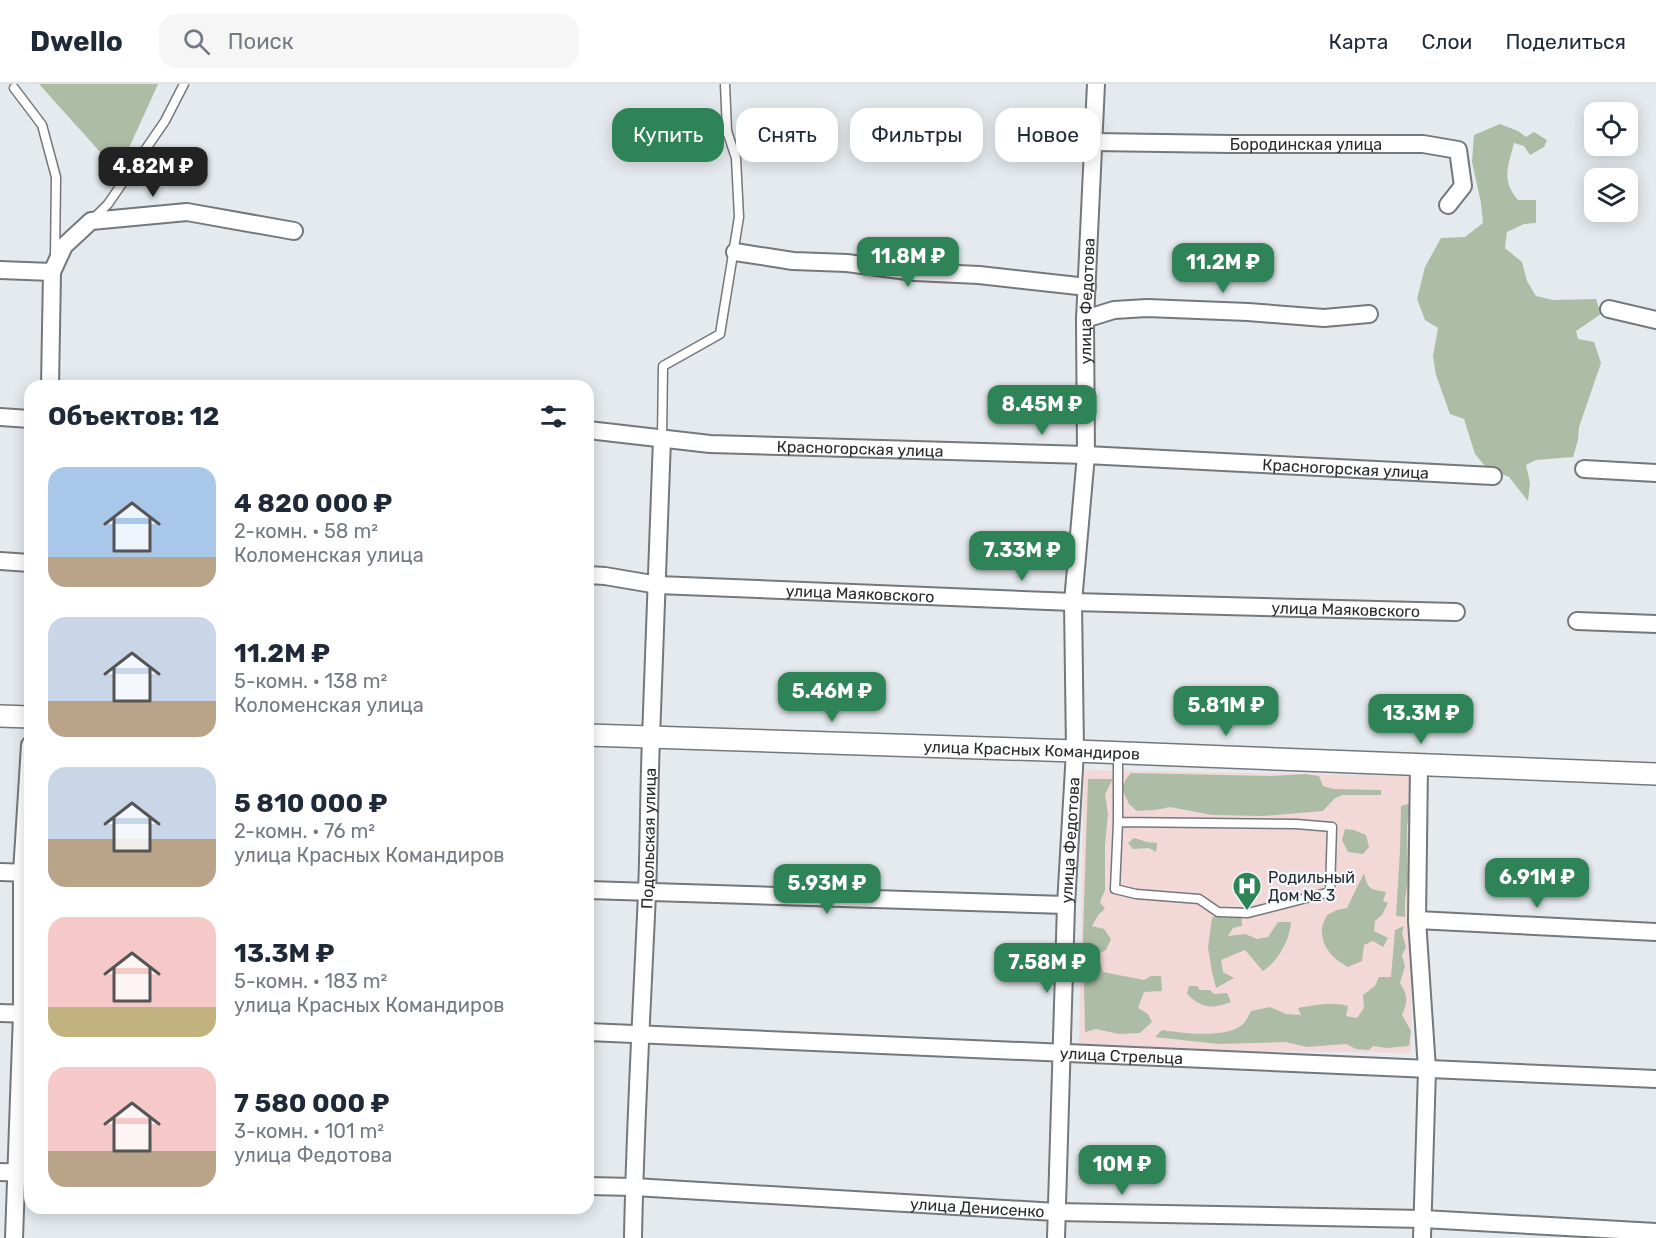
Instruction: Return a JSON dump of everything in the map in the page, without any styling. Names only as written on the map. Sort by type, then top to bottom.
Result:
[{"type":"street","name":"улица Федотова","points":[[1095,108],[1096,84]]},
{"type":"street","name":"Бородинская улица","points":[[1100,142],[1423,144],[1458,150],[1463,186],[1448,206]]},
{"type":"street","name":"улица Федотова","points":[[1056,1238],[1066,905],[1075,751],[1073,602],[1086,455],[1085,319],[1092,162]]},
{"type":"street","points":[[50,380],[53,270],[64,246],[91,221],[187,212],[294,231]]},
{"type":"street","points":[[735,252],[793,261],[847,263],[915,272],[978,275],[1087,287]]},
{"type":"street","points":[[0,270],[53,270]]},
{"type":"street","points":[[1085,319],[1114,310],[1147,308],[1323,318],[1369,314]]},
{"type":"street","points":[[1610,309],[1656,320]]},
{"type":"street","points":[[0,417],[24,419]]},
{"type":"street","name":"Красногорская улица","points":[[594,431],[710,444],[1086,455],[1493,476]]},
{"type":"street","name":"Подольская улица","points":[[633,1238],[662,439]]},
{"type":"street","points":[[1584,470],[1656,473]]},
{"type":"street","points":[[0,561],[24,563]]},
{"type":"street","name":"улица Маяковского","points":[[594,575],[658,585],[1073,602],[1456,612]]},
{"type":"street","points":[[1577,621],[1656,624]]},
{"type":"street","points":[[0,716],[24,717]]},
{"type":"street","name":"улица Красных Командиров","points":[[594,735],[1656,774]]},
{"type":"street","points":[[1419,765],[1417,920],[1427,1069],[1422,1238]]},
{"type":"street","points":[[0,872],[24,873]]},
{"type":"street","points":[[594,890],[1066,905]]},
{"type":"street","points":[[1417,920],[1656,932]]},
{"type":"street","points":[[0,1013],[24,1014]]},
{"type":"street","name":"улица Стрельца","points":[[594,1032],[1656,1079]]},
{"type":"street","points":[[14,1238],[15,1173],[24,1043]]},
{"type":"street","name":"улица Денисенко","points":[[594,1186],[1056,1212],[1423,1219],[1656,1232]]},
{"type":"lane","points":[[91,221],[108,204],[165,121],[184,84]]},
{"type":"lane","points":[[662,439],[663,366],[720,334],[735,252],[740,218],[736,158],[727,131],[725,84]]},
{"type":"lane","points":[[14,88],[42,125],[56,177],[53,270]]},
{"type":"lane","points":[[1118,753],[1115,889],[1136,894],[1199,898],[1218,912],[1248,914],[1330,892],[1332,827],[1296,824],[1118,822]]},
{"type":"shaded area","name":"Родильный Дом № 3","points":[[1084,770],[1415,776],[1411,1053],[1079,1048]]},
{"type":"green space","points":[[39,84],[158,84],[118,172]]},
{"type":"green space","points":[[1500,124],[1526,137],[1534,132],[1547,140],[1544,147],[1530,155],[1524,146],[1514,143],[1507,173],[1509,186],[1518,200],[1536,200],[1536,223],[1524,224],[1507,232],[1505,248],[1522,262],[1527,281],[1536,296],[1553,300],[1596,299],[1601,314],[1576,331],[1578,339],[1594,342],[1601,363],[1579,427],[1573,457],[1536,460],[1526,465],[1530,483],[1528,501],[1509,477],[1485,466],[1475,454],[1464,419],[1450,414],[1436,375],[1433,356],[1438,328],[1425,320],[1417,299],[1425,267],[1441,238],[1465,237],[1483,223],[1472,162],[1474,135]]},
{"type":"green space","points":[[1131,773],[1271,776],[1305,774],[1319,776],[1323,786],[1333,789],[1381,790],[1381,795],[1342,795],[1334,799],[1323,811],[1264,816],[1212,815],[1170,807],[1137,811],[1129,804],[1122,789]]},
{"type":"green space","points":[[1088,779],[1113,779],[1105,794],[1108,814],[1105,890],[1100,902],[1105,909],[1092,926],[1104,929],[1111,939],[1106,950],[1096,955],[1103,972],[1144,980],[1151,976],[1161,976],[1162,991],[1144,992],[1138,1008],[1148,1014],[1152,1022],[1140,1033],[1119,1034],[1096,1029],[1085,1032],[1083,936]]},
{"type":"green space","points":[[1411,803],[1407,826],[1408,881],[1405,917],[1396,916],[1401,806]]},
{"type":"green space","points":[[1345,829],[1366,835],[1369,847],[1363,854],[1348,852],[1342,840]]},
{"type":"green space","points":[[1134,838],[1157,843],[1156,852],[1149,848],[1133,849],[1128,843]]},
{"type":"green space","points":[[1364,873],[1370,888],[1386,892],[1383,901],[1388,903],[1382,915],[1375,921],[1374,931],[1388,938],[1383,947],[1373,941],[1364,945],[1362,961],[1348,967],[1329,952],[1322,935],[1322,927],[1327,915],[1347,908]]},
{"type":"green space","points":[[1241,907],[1242,926],[1233,928],[1228,936],[1245,934],[1257,939],[1268,937],[1278,922],[1291,922],[1286,943],[1278,956],[1263,971],[1245,950],[1221,960],[1223,972],[1234,978],[1216,988],[1208,947],[1212,918],[1225,909]]},
{"type":"green space","points":[[1404,926],[1402,933],[1406,947],[1402,955],[1405,966],[1400,983],[1406,999],[1402,1015],[1411,1031],[1409,1046],[1387,1048],[1373,1046],[1369,1050],[1356,1049],[1346,1044],[1307,1047],[1285,1042],[1218,1044],[1155,1037],[1162,1030],[1204,1034],[1226,1032],[1243,1024],[1251,1011],[1270,1007],[1286,1014],[1301,1015],[1298,1008],[1336,1004],[1348,1006],[1346,1016],[1357,1018],[1364,1008],[1363,995],[1375,986],[1379,977],[1391,977],[1395,930]]},
{"type":"green space","points":[[1189,986],[1197,986],[1200,990],[1210,990],[1214,994],[1227,993],[1231,1002],[1218,1006],[1203,1005],[1187,994]]},
{"type":"place","name":"Родильный Дом № 3","points":[[1247,912]]}]
